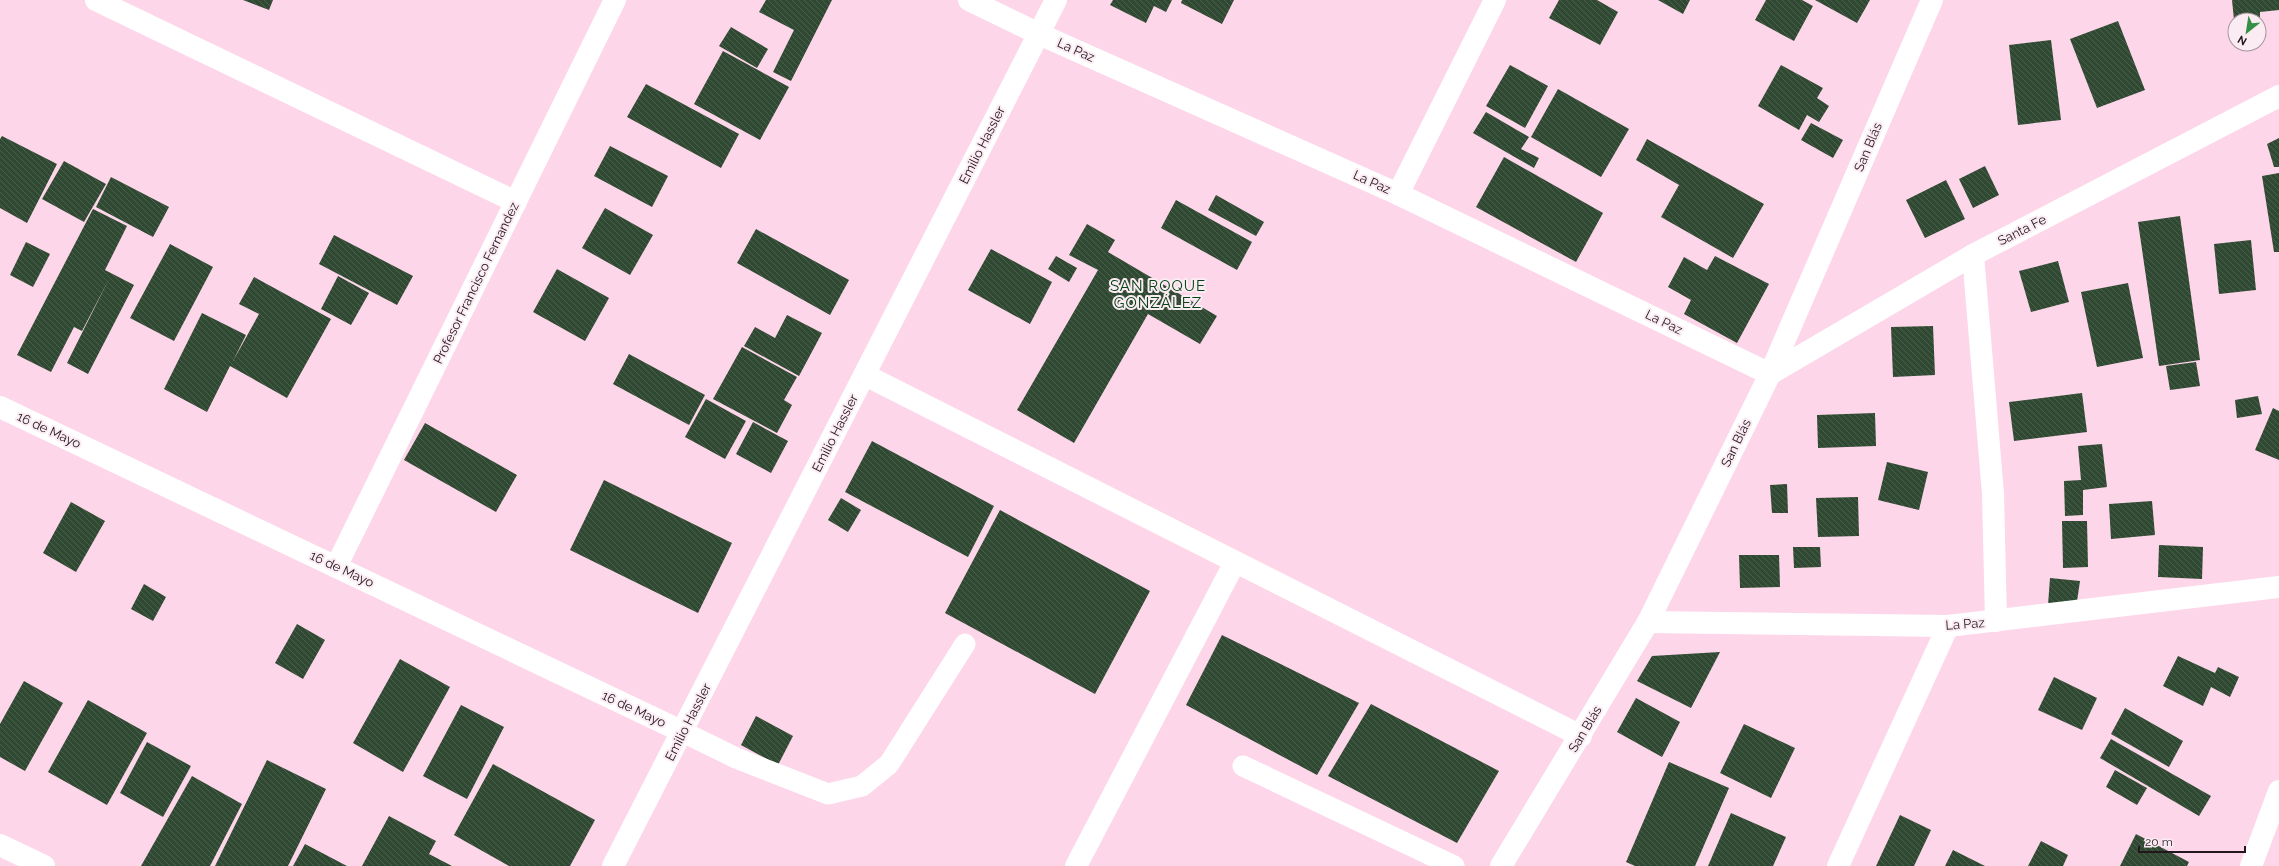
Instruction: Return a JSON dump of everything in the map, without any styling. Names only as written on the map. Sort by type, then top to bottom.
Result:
[{"type":"street","points":[[96,0],[516,202]]},
{"type":"street","name":"Profesor Francisco Fernandez","points":[[336,567],[615,0]]},
{"type":"street","name":"La Paz","points":[[969,0],[1039,34],[1398,194],[1770,374]]},
{"type":"street","name":"Emilio Hassler","points":[[614,866],[1056,0]]},
{"type":"street","points":[[1398,194],[1495,0]]},
{"type":"street","name":"San Blás","points":[[1501,866],[1581,736],[1648,622],[1770,374],[1932,0]]},
{"type":"street","name":"Santa Fe","points":[[1770,374],[1973,255],[2279,96]]},
{"type":"street","points":[[1973,255],[1993,494],[1996,621]]},
{"type":"street","points":[[865,375],[1581,736]]},
{"type":"street","name":"16 de Mayo","points":[[0,407],[683,732]]},
{"type":"street","points":[[1076,866],[1235,562]]},
{"type":"street","name":"La Paz","points":[[1648,622],[1948,626],[2279,587]]},
{"type":"street","points":[[1838,866],[1948,626]]},
{"type":"street","points":[[2252,866],[2279,791]]},
{"type":"street","points":[[0,845],[44,866]]},
{"type":"lane","points":[[683,732],[736,758],[828,794],[862,786],[889,764],[965,644]]},
{"type":"lane","points":[[1243,766],[1454,866]]},
{"type":"building","points":[[243,0],[273,0],[269,10]]},
{"type":"building","points":[[766,0],[832,0],[791,81],[773,72],[794,30],[759,12]]},
{"type":"building","points":[[1113,0],[1172,0],[1166,12],[1154,6],[1146,23],[1110,5]]},
{"type":"building","points":[[1182,0],[1234,0],[1222,24],[1181,3]]},
{"type":"building","points":[[1559,0],[1597,0],[1618,12],[1600,45],[1549,18]]},
{"type":"building","points":[[1658,0],[1690,0],[1683,14]]},
{"type":"building","points":[[1766,0],[1802,0],[1813,6],[1794,41],[1755,20]]},
{"type":"building","points":[[1815,0],[1870,0],[1857,23]]},
{"type":"building","points":[[2232,0],[2279,0],[2279,10],[2233,12]]},
{"type":"building","points":[[2118,21],[2145,90],[2097,108],[2070,39]]},
{"type":"building","points":[[731,27],[768,49],[757,68],[719,46]]},
{"type":"building","points":[[2051,40],[2061,120],[2018,125],[2009,45]]},
{"type":"building","points":[[723,51],[789,87],[760,140],[694,104]]},
{"type":"building","points":[[1510,65],[1548,86],[1525,128],[1486,106]]},
{"type":"building","points":[[1781,65],[1823,88],[1817,98],[1829,106],[1819,122],[1807,115],[1799,130],[1758,106]]},
{"type":"building","points":[[646,84],[739,134],[721,168],[627,117]]},
{"type":"building","points":[[1558,89],[1629,129],[1601,177],[1531,137]]},
{"type":"building","points":[[1486,112],[1529,137],[1521,149],[1539,158],[1534,168],[1473,133]]},
{"type":"building","points":[[1811,123],[1843,140],[1833,158],[1801,140]]},
{"type":"building","points":[[2,136],[57,164],[27,223],[0,208],[0,139]]},
{"type":"building","points":[[2279,138],[2279,167],[2274,167],[2267,144]]},
{"type":"building","points":[[1647,139],[1764,204],[1733,258],[1661,217],[1679,185],[1636,160]]},
{"type":"building","points":[[610,146],[668,176],[652,207],[594,176]]},
{"type":"building","points":[[1504,157],[1603,213],[1576,262],[1476,207]]},
{"type":"building","points":[[64,161],[106,184],[84,222],[42,199]]},
{"type":"building","points":[[1985,166],[1999,195],[1973,208],[1959,179]]},
{"type":"building","points":[[2279,173],[2279,252],[2274,252],[2262,176]]},
{"type":"building","points":[[111,177],[169,207],[153,237],[96,207]]},
{"type":"building","points":[[1946,180],[1965,219],[1925,238],[1906,200]]},
{"type":"building","points":[[1216,195],[1264,222],[1256,236],[1208,210]]},
{"type":"building","points":[[1176,200],[1252,242],[1237,270],[1161,228]]},
{"type":"building","points":[[605,208],[653,235],[630,275],[582,248]]},
{"type":"building","points":[[93,209],[127,226],[105,270],[134,285],[88,374],[67,363],[109,279],[82,331],[74,327],[51,372],[17,355]]},
{"type":"building","points":[[2180,216],[2200,360],[2159,366],[2138,222]]},
{"type":"building","points":[[1087,224],[1115,240],[1108,252],[1217,316],[1200,344],[1148,314],[1074,443],[1017,410],[1098,270],[1069,255]]},
{"type":"building","points":[[756,229],[849,280],[830,315],[737,263]]},
{"type":"building","points":[[334,235],[413,276],[397,305],[319,264]]},
{"type":"building","points":[[2251,240],[2256,290],[2219,294],[2214,244]]},
{"type":"building","points":[[26,242],[50,254],[33,287],[10,275]]},
{"type":"building","points":[[170,244],[213,267],[174,341],[130,318]]},
{"type":"building","points":[[991,249],[1052,282],[1030,324],[968,290]]},
{"type":"building","points":[[1056,256],[1077,268],[1069,282],[1048,269]]},
{"type":"building","points":[[1715,256],[1769,284],[1737,343],[1684,314],[1691,300],[1668,287],[1684,257],[1707,270]]},
{"type":"building","points":[[2058,261],[2069,302],[2031,312],[2019,271]]},
{"type":"building","points":[[557,269],[609,298],[585,341],[533,312]]},
{"type":"building","points":[[338,276],[369,293],[351,325],[321,309]]},
{"type":"building","points":[[254,277],[331,319],[287,398],[230,366],[207,412],[164,389],[202,313],[246,335],[233,361],[259,314],[239,304]]},
{"type":"building","points":[[2128,283],[2143,358],[2097,367],[2081,292]]},
{"type":"building","points":[[787,315],[822,333],[799,376],[744,346],[755,327],[775,338]]},
{"type":"building","points":[[1933,326],[1935,375],[1893,377],[1891,327]]},
{"type":"building","points":[[742,347],[797,377],[784,400],[792,405],[777,433],[713,399]]},
{"type":"building","points":[[629,354],[705,395],[689,425],[613,384]]},
{"type":"building","points":[[2196,362],[2200,386],[2170,390],[2166,366]]},
{"type":"building","points":[[2082,393],[2087,432],[2014,441],[2009,402]]},
{"type":"building","points":[[2258,396],[2262,414],[2237,418],[2235,400]]},
{"type":"building","points":[[706,399],[746,421],[725,459],[685,437]]},
{"type":"building","points":[[2273,408],[2279,411],[2279,460],[2255,450]]},
{"type":"building","points":[[1875,413],[1876,446],[1818,448],[1817,415]]},
{"type":"building","points":[[753,422],[788,441],[771,473],[736,454]]},
{"type":"building","points":[[425,423],[517,475],[496,512],[404,460]]},
{"type":"building","points":[[872,441],[994,506],[968,557],[845,492]]},
{"type":"building","points":[[2102,444],[2107,487],[2083,490],[2083,515],[2065,516],[2064,481],[2081,480],[2078,446]]},
{"type":"building","points":[[1887,462],[1928,472],[1919,510],[1878,500]]},
{"type":"building","points":[[604,480],[732,543],[698,613],[570,550]]},
{"type":"building","points":[[1787,484],[1788,513],[1772,513],[1770,485]]},
{"type":"building","points":[[1858,497],[1859,536],[1818,537],[1816,498]]},
{"type":"building","points":[[841,498],[861,510],[848,532],[828,520]]},
{"type":"building","points":[[2152,501],[2155,535],[2111,539],[2109,504]]},
{"type":"building","points":[[71,502],[105,521],[76,572],[43,553]]},
{"type":"building","points":[[1000,510],[1150,591],[1095,694],[945,613]]},
{"type":"building","points":[[2062,521],[2087,521],[2088,567],[2063,568]]},
{"type":"building","points":[[2159,545],[2203,547],[2202,579],[2158,577]]},
{"type":"building","points":[[1793,547],[1820,547],[1821,567],[1794,568]]},
{"type":"building","points":[[1739,555],[1779,555],[1780,587],[1740,588]]},
{"type":"building","points":[[2050,578],[2080,581],[2076,608],[2048,605]]},
{"type":"building","points":[[144,584],[166,597],[153,621],[131,609]]},
{"type":"building","points":[[297,624],[325,640],[303,679],[275,663]]},
{"type":"building","points":[[1222,635],[1359,703],[1317,775],[1186,705]]},
{"type":"building","points":[[1720,652],[1691,708],[1637,681],[1652,656]]},
{"type":"building","points":[[2178,656],[2215,673],[2218,667],[2239,677],[2230,697],[2211,687],[2203,706],[2163,686]]},
{"type":"building","points":[[400,659],[450,687],[403,772],[353,743]]},
{"type":"building","points":[[2054,677],[2097,698],[2082,730],[2038,710]]},
{"type":"building","points":[[24,681],[63,703],[25,771],[0,757],[0,724]]},
{"type":"building","points":[[1636,698],[1680,722],[1662,757],[1617,732]]},
{"type":"building","points":[[88,700],[147,733],[107,805],[48,772]]},
{"type":"building","points":[[1371,704],[1499,771],[1457,843],[1328,776]]},
{"type":"building","points":[[461,705],[504,727],[467,799],[423,776]]},
{"type":"building","points":[[2125,708],[2183,741],[2169,767],[2111,734]]},
{"type":"building","points":[[756,716],[793,736],[778,765],[741,745]]},
{"type":"building","points":[[1744,724],[1795,748],[1771,798],[1720,773]]},
{"type":"building","points":[[2111,739],[2211,796],[2199,816],[2100,758]]},
{"type":"building","points":[[147,742],[191,766],[163,817],[120,793]]},
{"type":"building","points":[[267,760],[326,789],[288,866],[215,866]]},
{"type":"building","points":[[1669,762],[1729,788],[1695,866],[1635,866],[1626,862]]},
{"type":"building","points":[[493,764],[595,820],[570,866],[509,866],[454,835]]},
{"type":"building","points":[[2115,770],[2147,788],[2137,805],[2106,787]]},
{"type":"building","points":[[192,776],[242,804],[210,866],[141,866]]},
{"type":"building","points":[[1731,813],[1786,837],[1773,866],[1708,866]]},
{"type":"building","points":[[1900,815],[1931,830],[1914,866],[1876,866]]},
{"type":"building","points":[[389,816],[436,841],[429,854],[452,866],[362,866]]},
{"type":"building","points":[[2136,834],[2189,862],[2187,866],[2120,866]]},
{"type":"building","points":[[2041,841],[2068,855],[2063,866],[2028,866]]},
{"type":"building","points":[[305,844],[347,866],[293,866]]},
{"type":"building","points":[[1953,850],[1985,866],[1945,866]]},
{"type":"district","name":"SAN ROQUE GONZÁLEZ","points":[[1158,294]]}]
